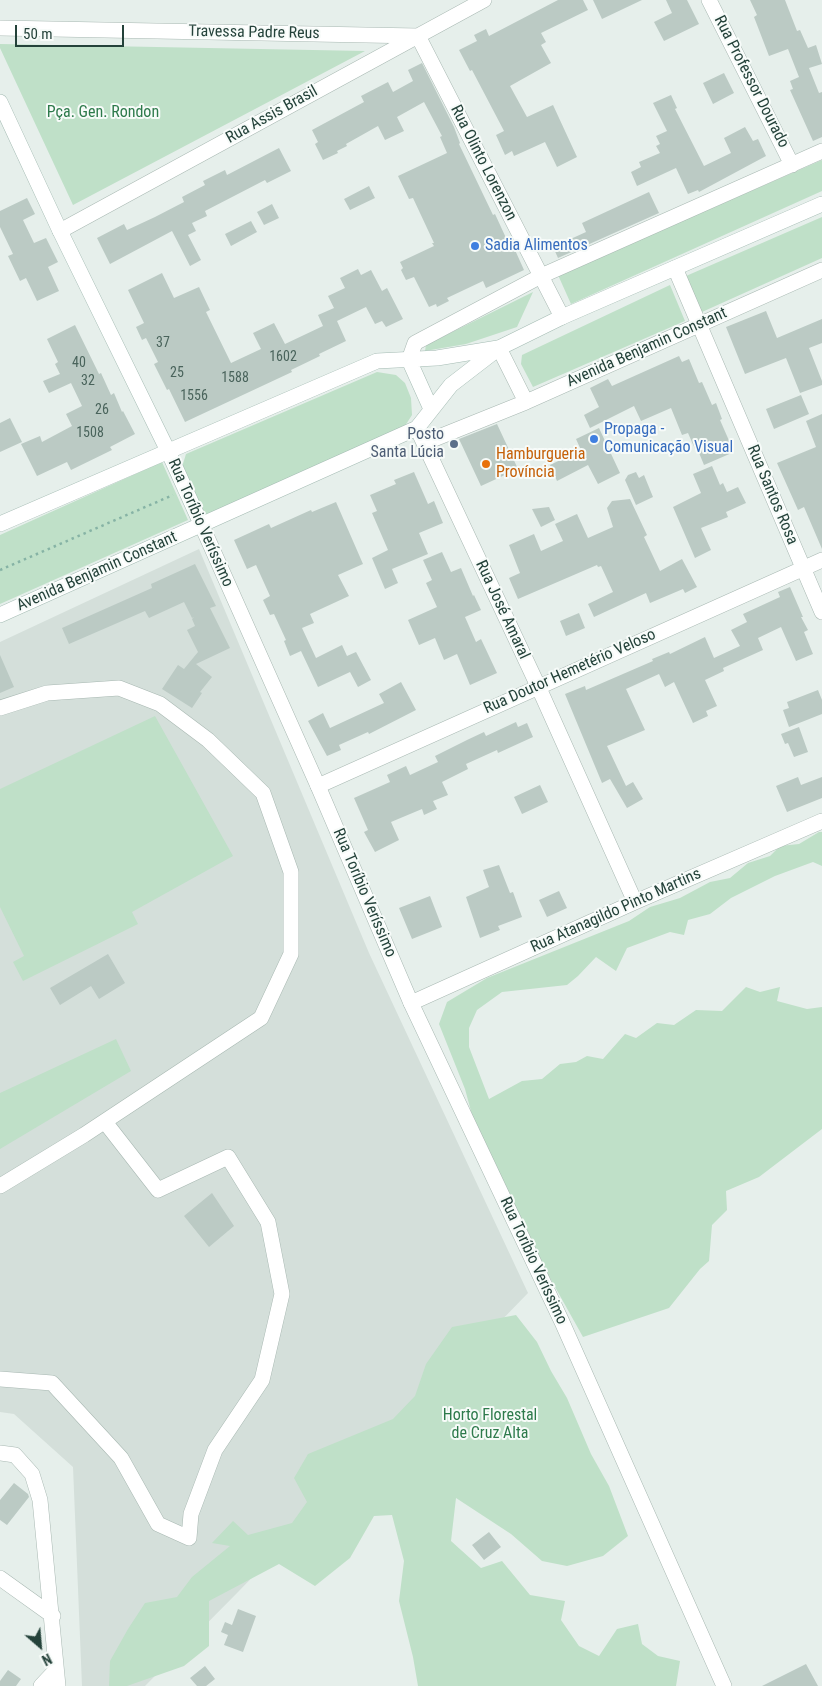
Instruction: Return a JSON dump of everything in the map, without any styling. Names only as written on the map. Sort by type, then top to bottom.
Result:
[{"type":"street","name":"Rua Assis Brasil","points":[[60,231],[484,0]]},
{"type":"street","name":"Rua Professor Dourado","points":[[709,0],[792,164]]},
{"type":"street","name":"Travessa Padre Reus","points":[[0,28],[418,36]]},
{"type":"street","name":"Rua Olinto Lorenzon","points":[[418,36],[562,317]]},
{"type":"street","name":"Rua Toríbio Veríssimo","points":[[0,102],[60,231],[186,490],[318,786],[411,1003],[562,1322],[724,1686]]},
{"type":"street","points":[[431,409],[409,360],[415,343],[541,276],[822,151]]},
{"type":"street","name":"Avenida Benjamin Constant","points":[[0,615],[417,428],[451,385],[499,348],[562,317],[822,204]]},
{"type":"street","name":"Rua Santos Rosa","points":[[675,268],[822,612]]},
{"type":"street","name":"Avenida Benjamin Constant","points":[[424,443],[526,402],[822,270]]},
{"type":"street","points":[[499,348],[526,402]]},
{"type":"street","name":"Avenida Benjamin Constant","points":[[0,524],[377,362],[437,358],[499,348]]},
{"type":"street","name":"Rua José Amaral","points":[[417,428],[538,686],[635,902]]},
{"type":"street","name":"Rua Doutor Hemetério Veloso","points":[[318,786],[822,560]]},
{"type":"street","points":[[0,708],[47,693],[120,688],[160,704],[208,740],[262,793],[291,872],[291,954],[260,1018],[105,1122],[0,1186]]},
{"type":"street","name":"Rua Atanagildo Pinto Martins","points":[[411,1003],[635,902],[822,821]]},
{"type":"street","points":[[0,1379],[52,1383],[121,1458],[158,1524],[189,1538],[191,1514],[216,1450],[262,1380],[282,1294],[268,1222],[228,1157],[158,1190],[105,1122]]},
{"type":"street","points":[[0,1453],[15,1455],[32,1474],[40,1500],[53,1616],[58,1686]]},
{"type":"street","points":[[0,1578],[53,1616]]},
{"type":"street","points":[[41,1686],[56,1670]]},
{"type":"path","points":[[0,570],[186,490]]},
{"type":"shaded area","points":[[199,549],[369,953],[528,1293],[145,1686],[82,1686],[73,1467],[14,1414],[0,1412],[0,642]]},
{"type":"green space","name":"Pça. Gen. Rondon","points":[[0,44],[365,51],[73,205],[0,48]]},
{"type":"green space","points":[[822,160],[822,191],[571,304],[558,275]]},
{"type":"green space","points":[[822,217],[822,258],[702,312],[686,276]]},
{"type":"green space","points":[[670,285],[685,321],[533,387],[521,364],[522,355]]},
{"type":"green space","points":[[533,292],[517,327],[466,344],[425,351],[426,345]]},
{"type":"green space","points":[[377,372],[396,375],[405,383],[411,398],[412,415],[403,429],[205,517],[182,467],[186,454]]},
{"type":"green space","points":[[162,462],[188,520],[0,604],[0,535]]},
{"type":"green space","points":[[155,716],[233,856],[132,912],[138,924],[23,981],[13,962],[24,956],[0,907],[0,789]]},
{"type":"green space","points":[[822,832],[822,866],[813,862],[775,876],[731,898],[710,914],[688,920],[684,935],[670,932],[627,948],[616,971],[596,957],[567,985],[502,992],[477,1010],[469,1028],[469,1047],[489,1099],[522,1081],[542,1079],[560,1064],[576,1062],[587,1056],[603,1059],[625,1034],[636,1038],[657,1023],[674,1025],[696,1010],[722,1011],[746,987],[760,992],[780,987],[777,1001],[807,1009],[822,1007],[822,1129],[759,1177],[726,1191],[727,1210],[712,1225],[709,1261],[700,1269],[669,1308],[583,1337],[550,1278],[538,1269],[475,1126],[465,1089],[439,1024],[447,1002],[487,978],[629,921],[650,907],[680,898],[710,882],[730,878],[748,863],[770,856],[780,846],[799,844]]},
{"type":"green space","points":[[116,1039],[131,1071],[0,1149],[0,1093]]},
{"type":"green space","name":"Horto Florestal de Cruz Alta","points":[[516,1315],[537,1342],[567,1398],[591,1454],[609,1486],[628,1536],[603,1556],[567,1566],[542,1561],[511,1534],[456,1498],[451,1541],[481,1568],[502,1561],[530,1595],[565,1601],[561,1620],[579,1646],[599,1656],[617,1629],[638,1624],[642,1644],[658,1656],[680,1661],[676,1686],[418,1686],[399,1601],[404,1561],[392,1515],[374,1516],[350,1558],[315,1586],[279,1564],[209,1601],[209,1646],[184,1666],[127,1686],[109,1686],[110,1661],[145,1603],[177,1597],[192,1577],[230,1546],[212,1543],[233,1521],[248,1535],[292,1523],[307,1502],[294,1478],[308,1454],[393,1419],[415,1396],[426,1364],[452,1327]]},
{"type":"building","points":[[558,0],[583,0],[588,10],[541,33],[546,42],[541,45],[551,63],[510,86],[527,117],[553,105],[577,157],[557,167],[545,142],[514,156],[512,151],[505,155],[496,135],[504,131],[472,70],[470,71],[459,50],[477,41],[474,35],[486,29],[489,36]]},
{"type":"building","points":[[593,0],[642,0],[602,19]]},
{"type":"building","points":[[666,0],[687,0],[699,24],[664,41],[654,22],[672,13]]},
{"type":"building","points":[[750,0],[785,0],[797,31],[800,30],[808,48],[816,45],[822,64],[809,68],[819,93],[822,92],[822,137],[813,141],[790,90],[793,89],[790,81],[799,77],[788,49],[769,56],[754,17],[757,15]]},
{"type":"building","points":[[422,63],[454,127],[459,144],[493,215],[495,214],[512,251],[515,250],[524,270],[486,288],[483,281],[447,298],[449,301],[437,307],[436,304],[429,307],[414,277],[406,280],[401,270],[403,268],[400,262],[434,246],[413,198],[409,199],[398,176],[447,153],[440,137],[442,136],[424,102],[397,117],[404,131],[385,140],[378,126],[346,144],[347,146],[337,151],[338,153],[323,160],[315,144],[318,142],[312,130],[364,102],[361,96],[388,82],[393,92],[413,81],[408,70]]},
{"type":"building","points":[[724,73],[734,93],[713,104],[703,83]]},
{"type":"building","points":[[671,95],[677,108],[675,109],[704,166],[731,153],[724,138],[745,127],[753,141],[758,139],[766,156],[699,192],[698,190],[688,194],[676,168],[637,186],[631,172],[641,167],[639,162],[660,153],[656,146],[660,144],[656,136],[667,131],[653,103]]},
{"type":"building","points":[[279,148],[291,171],[267,183],[265,180],[205,211],[207,216],[192,223],[196,231],[188,235],[201,260],[190,266],[172,231],[110,264],[97,238],[124,224],[127,230],[155,217],[184,202],[182,197],[205,185],[203,181],[225,170],[227,175]]},
{"type":"building","points":[[369,186],[375,198],[350,210],[344,199]]},
{"type":"building","points":[[649,192],[659,213],[558,258],[553,247],[586,232],[582,223]]},
{"type":"building","points":[[27,198],[35,214],[23,220],[34,243],[46,238],[58,262],[48,267],[59,291],[37,301],[26,278],[20,281],[8,256],[13,254],[0,227],[0,211]]},
{"type":"building","points":[[272,204],[279,218],[264,225],[257,212]]},
{"type":"building","points":[[251,221],[257,232],[231,246],[225,234]]},
{"type":"building","points":[[358,269],[361,275],[371,270],[382,291],[387,288],[403,319],[386,327],[382,321],[375,324],[366,307],[337,321],[346,341],[291,370],[292,372],[185,422],[154,364],[158,362],[146,338],[142,340],[136,327],[144,323],[128,290],[162,273],[174,298],[199,287],[210,310],[206,312],[231,363],[261,349],[253,333],[274,323],[285,344],[323,326],[318,315],[334,308],[328,296],[345,288],[340,278]]},
{"type":"building","points":[[766,311],[777,338],[822,319],[822,343],[809,348],[822,385],[800,393],[786,358],[745,374],[726,327]]},
{"type":"building","points":[[75,325],[99,374],[101,373],[111,395],[114,393],[122,412],[135,434],[110,447],[112,450],[71,470],[67,462],[37,476],[21,444],[40,436],[42,442],[72,426],[66,414],[82,406],[71,383],[49,393],[43,381],[60,374],[55,364],[58,362],[47,339]]},
{"type":"building","points":[[679,356],[682,362],[689,359],[699,383],[702,382],[712,405],[716,403],[722,419],[720,420],[734,452],[704,465],[688,433],[682,435],[671,408],[641,421],[634,406],[590,428],[584,415],[599,407],[590,388],[608,379],[612,386]]},
{"type":"building","points":[[801,395],[809,414],[774,429],[766,409]]},
{"type":"building","points":[[822,414],[822,549],[804,507],[798,510],[777,463],[816,447],[806,421]]},
{"type":"building","points":[[10,418],[22,442],[0,452],[0,423]]},
{"type":"building","points":[[497,424],[518,469],[481,486],[459,439]]},
{"type":"building","points":[[599,428],[620,473],[598,484],[588,465],[557,481],[550,465],[581,450],[576,439]]},
{"type":"building","points":[[712,466],[720,485],[723,483],[727,492],[738,487],[746,503],[726,512],[728,517],[701,528],[711,550],[695,558],[673,507],[701,493],[693,474]]},
{"type":"building","points":[[414,472],[428,504],[434,501],[443,523],[419,533],[428,554],[392,569],[398,583],[385,589],[372,558],[388,550],[372,513],[377,511],[370,495],[396,484],[394,480]]},
{"type":"building","points":[[636,472],[639,478],[644,475],[653,497],[636,505],[625,480],[628,475]]},
{"type":"building","points":[[630,499],[647,535],[644,537],[660,571],[682,559],[697,587],[685,593],[683,589],[650,603],[646,593],[594,617],[588,604],[613,592],[601,566],[598,567],[597,565],[518,599],[509,578],[520,573],[509,545],[534,534],[541,551],[563,541],[555,524],[577,514],[588,538],[613,527],[607,508],[612,501]]},
{"type":"building","points":[[336,502],[363,564],[338,575],[349,596],[310,614],[314,623],[302,628],[316,658],[342,645],[347,656],[356,652],[371,680],[358,687],[350,672],[318,687],[301,651],[290,656],[284,641],[286,640],[274,614],[270,615],[263,600],[270,596],[256,565],[247,569],[234,540],[269,524],[271,528],[311,510],[312,512]]},
{"type":"building","points":[[549,507],[555,520],[541,527],[532,509]]},
{"type":"building","points":[[442,552],[451,572],[461,568],[481,610],[465,617],[476,642],[481,639],[497,673],[470,685],[457,654],[444,660],[435,638],[419,645],[408,620],[437,607],[426,583],[432,580],[423,560]]},
{"type":"building","points":[[195,564],[216,606],[210,608],[230,648],[196,664],[212,677],[200,692],[202,693],[192,708],[162,689],[178,665],[184,669],[198,652],[187,630],[195,626],[192,619],[194,617],[192,618],[184,602],[149,618],[145,611],[69,644],[62,628],[152,588],[151,584]]},
{"type":"building","points":[[790,587],[808,630],[804,632],[813,654],[796,661],[781,627],[758,638],[763,650],[723,668],[724,671],[705,680],[717,706],[706,711],[708,716],[693,723],[674,682],[665,687],[659,674],[626,689],[645,730],[607,746],[626,786],[633,782],[643,799],[627,808],[610,779],[602,783],[565,694],[585,686],[586,690],[705,637],[714,658],[740,646],[731,630],[747,622],[743,614],[780,597],[778,592]]},
{"type":"building","points":[[579,613],[585,628],[566,636],[560,621]]},
{"type":"building","points":[[0,655],[14,687],[0,693]]},
{"type":"building","points":[[401,682],[416,710],[369,734],[368,732],[339,745],[341,750],[327,756],[308,721],[323,713],[330,728],[384,703],[379,694]]},
{"type":"building","points":[[818,690],[822,700],[822,714],[789,727],[783,710],[789,708],[787,702]]},
{"type":"building","points":[[516,722],[518,727],[527,723],[533,737],[498,753],[497,750],[466,764],[468,769],[442,782],[448,795],[433,801],[437,809],[424,815],[422,809],[391,822],[399,840],[375,852],[364,832],[368,830],[354,798],[390,782],[387,775],[406,766],[410,775],[438,762],[435,756],[484,732],[486,736]]},
{"type":"building","points":[[799,727],[808,752],[794,757],[788,743],[785,744],[781,734]]},
{"type":"building","points":[[798,777],[801,785],[822,777],[822,798],[787,812],[776,786]]},
{"type":"building","points":[[540,785],[548,802],[522,814],[514,797]]},
{"type":"building","points":[[499,865],[510,893],[513,892],[522,917],[498,926],[500,930],[480,938],[466,897],[489,887],[483,870]]},
{"type":"building","points":[[559,891],[567,908],[547,917],[539,900]]},
{"type":"building","points":[[430,896],[442,927],[412,939],[399,908]]},
{"type":"building","points":[[108,954],[125,983],[99,999],[91,986],[60,1005],[50,988]]},
{"type":"building","points":[[212,1193],[234,1226],[209,1247],[184,1216]]},
{"type":"building","points":[[14,1483],[28,1494],[29,1497],[7,1525],[0,1520],[0,1500]]},
{"type":"building","points":[[489,1532],[501,1547],[484,1560],[472,1545]]},
{"type":"building","points":[[238,1609],[256,1616],[243,1652],[224,1645],[228,1635],[221,1632],[225,1622],[232,1625]]},
{"type":"building","points":[[806,1664],[818,1686],[762,1686]]},
{"type":"building","points":[[205,1666],[215,1679],[206,1686],[197,1686],[190,1678]]},
{"type":"building","points":[[8,1670],[21,1679],[16,1686],[0,1686],[0,1681]]},
{"type":"place","name":"Sadia Alimentos","points":[[475,246]]},
{"type":"place","name":"Propaga - Comunicação Visual","points":[[594,439]]},
{"type":"place","name":"Posto Santa Lúcia","points":[[454,444]]},
{"type":"place","name":"Hamburgueria Província","points":[[486,464]]}]
